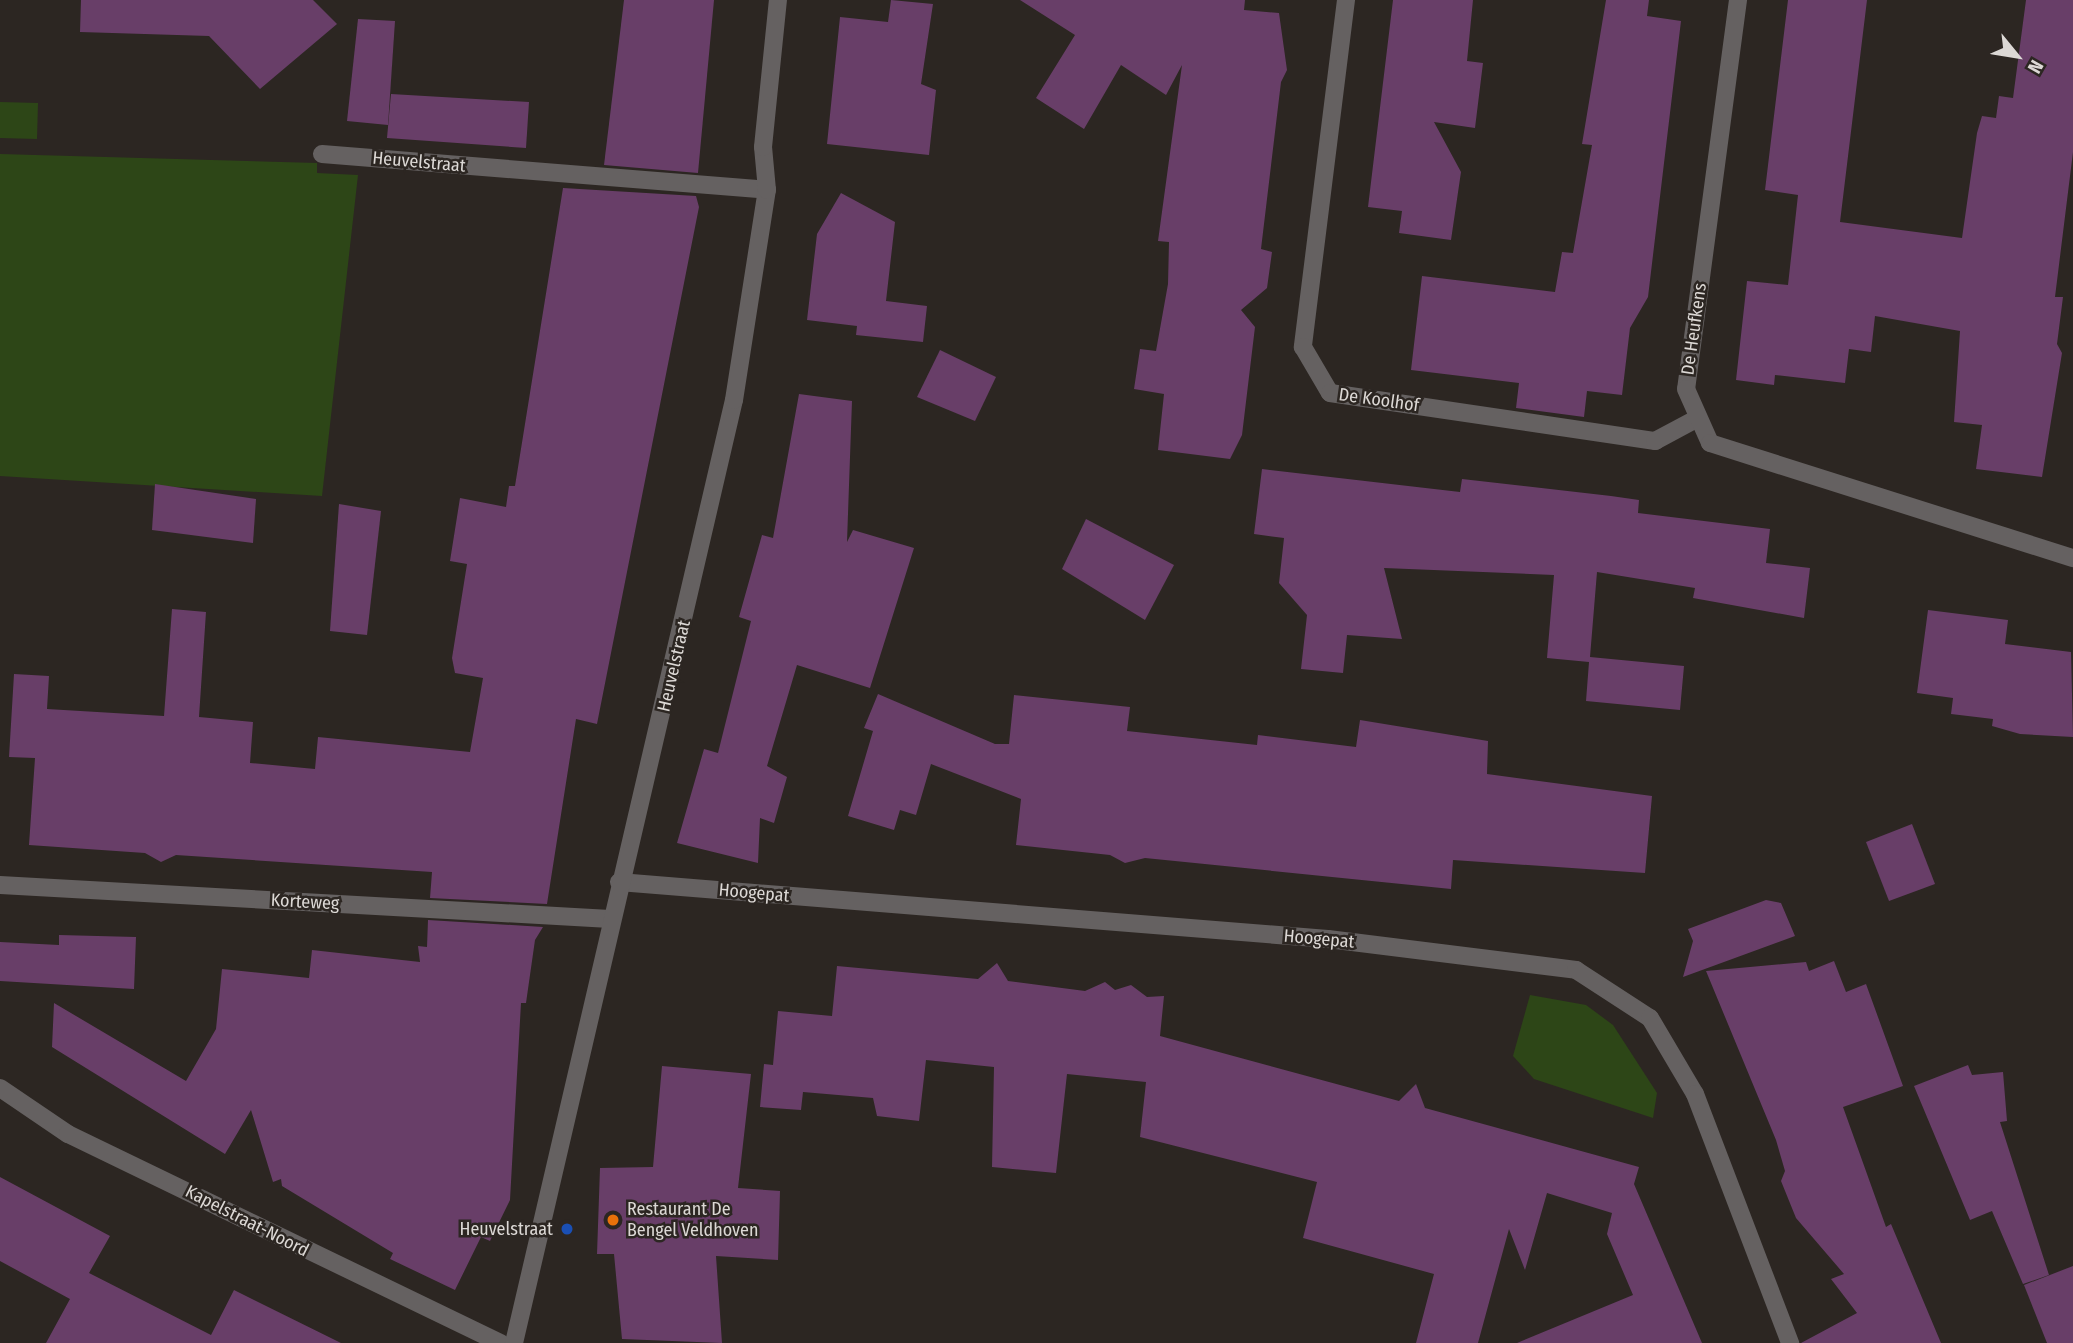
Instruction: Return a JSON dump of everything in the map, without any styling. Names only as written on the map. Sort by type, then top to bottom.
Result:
[{"type":"street","name":"Heuvelstraat","points":[[514,1343],[610,919],[734,400],[767,190],[763,147],[778,0]]},
{"type":"street","name":"De Koolhof","points":[[1346,0],[1303,347],[1330,393],[1655,441],[1698,418]]},
{"type":"street","name":"De Heufkens","points":[[1738,0],[1686,389],[1710,443],[2073,558]]},
{"type":"street","name":"Heuvelstraat","points":[[322,154],[767,190]]},
{"type":"street","name":"Hoogepat","points":[[619,882],[1328,939],[1576,970],[1650,1018],[1695,1094],[1790,1343]]},
{"type":"street","name":"Korteweg","points":[[0,885],[610,919]]},
{"type":"street","name":"Kapelstraat-Noord","points":[[0,1088],[68,1134],[501,1343]]},
{"type":"green space","points":[[0,102],[38,103],[37,139],[0,138]]},
{"type":"green space","points":[[0,154],[317,163],[317,173],[358,175],[322,496],[0,476]]},
{"type":"green space","points":[[1530,995],[1586,1005],[1613,1025],[1657,1093],[1653,1118],[1534,1079],[1513,1056]]},
{"type":"building","points":[[81,0],[313,0],[337,24],[260,89],[209,36],[80,32]]},
{"type":"building","points":[[624,0],[714,0],[698,173],[604,165]]},
{"type":"building","points":[[891,0],[933,4],[921,84],[936,90],[929,155],[827,144],[840,17],[888,22]]},
{"type":"building","points":[[1020,0],[1245,0],[1244,10],[1279,13],[1287,70],[1281,82],[1261,249],[1272,252],[1267,288],[1241,310],[1255,327],[1242,435],[1230,459],[1158,450],[1164,394],[1134,389],[1140,349],[1156,351],[1168,284],[1169,242],[1158,241],[1182,65],[1166,95],[1121,65],[1084,129],[1036,98],[1075,35]]},
{"type":"building","points":[[1393,0],[1473,0],[1467,61],[1483,63],[1475,128],[1434,122],[1461,172],[1451,240],[1399,233],[1402,211],[1368,207]]},
{"type":"building","points":[[1606,0],[1649,0],[1647,16],[1681,21],[1648,297],[1630,328],[1622,395],[1587,391],[1584,417],[1516,408],[1519,383],[1411,370],[1422,276],[1555,292],[1562,252],[1573,253],[1592,145],[1582,144]]},
{"type":"building","points":[[1788,0],[1867,0],[1840,222],[1962,238],[1977,133],[1982,116],[1996,118],[1999,96],[2013,98],[2026,0],[2073,0],[2073,152],[2055,297],[2063,297],[2057,344],[2062,353],[2042,477],[1976,469],[1982,425],[1954,422],[1960,331],[1875,316],[1871,352],[1849,349],[1845,383],[1775,375],[1774,385],[1736,380],[1747,281],[1788,285],[1798,195],[1765,190]]},
{"type":"building","points":[[358,19],[395,21],[388,125],[347,121]]},
{"type":"building","points":[[391,94],[529,102],[526,148],[387,138]]},
{"type":"building","points":[[563,188],[696,196],[699,207],[597,724],[576,719],[547,904],[430,898],[432,872],[176,855],[161,862],[145,853],[29,845],[35,758],[9,757],[14,674],[49,676],[47,709],[164,716],[172,609],[206,612],[199,717],[253,722],[250,763],[315,769],[318,737],[470,752],[483,678],[455,673],[452,658],[467,564],[450,561],[460,498],[506,507],[509,486],[515,486]]},
{"type":"building","points":[[841,193],[895,222],[886,301],[927,306],[923,342],[856,335],[857,326],[807,320],[817,234]]},
{"type":"building","points":[[940,350],[996,377],[975,421],[917,397]]},
{"type":"building","points":[[799,394],[852,401],[847,542],[853,530],[914,548],[870,688],[797,665],[767,766],[787,777],[774,823],[760,818],[758,863],[677,843],[704,749],[718,753],[751,621],[739,617],[762,535],[773,538]]},
{"type":"building","points":[[1262,469],[1460,492],[1462,479],[1611,496],[1639,500],[1638,513],[1770,529],[1766,563],[1810,568],[1804,618],[1693,598],[1695,588],[1597,572],[1590,657],[1684,666],[1680,710],[1586,701],[1589,662],[1547,658],[1554,575],[1384,568],[1402,639],[1347,635],[1343,673],[1301,669],[1307,615],[1279,583],[1284,538],[1254,534]]},
{"type":"building","points":[[155,484],[256,499],[253,543],[152,530]]},
{"type":"building","points":[[339,504],[381,511],[367,635],[330,631]]},
{"type":"building","points":[[1086,519],[1174,565],[1145,620],[1062,569]]},
{"type":"building","points":[[1928,610],[2008,620],[2005,644],[2071,652],[2073,737],[2020,734],[1992,726],[1993,719],[1951,714],[1953,698],[1917,693]]},
{"type":"building","points":[[878,694],[995,744],[1009,744],[1014,695],[1130,707],[1127,731],[1257,745],[1258,735],[1356,747],[1360,720],[1488,741],[1487,774],[1652,796],[1645,873],[1453,860],[1451,889],[1145,858],[1125,863],[1110,855],[1016,845],[1021,799],[931,764],[916,815],[900,810],[894,830],[848,816],[873,731],[864,728]]},
{"type":"building","points":[[1912,824],[1935,884],[1889,901],[1866,842]]},
{"type":"building","points":[[1766,900],[1781,903],[1795,936],[1683,977],[1693,941],[1688,929]]},
{"type":"building","points":[[428,920],[543,927],[535,940],[526,1003],[521,1003],[510,1200],[490,1241],[481,1237],[455,1290],[390,1259],[393,1253],[282,1186],[281,1179],[273,1182],[251,1110],[225,1154],[52,1047],[54,1003],[186,1081],[216,1029],[222,969],[309,978],[312,950],[420,962],[418,946],[427,947]]},
{"type":"building","points":[[59,935],[136,937],[134,989],[0,981],[0,942],[59,945]]},
{"type":"building","points":[[1834,961],[1846,992],[1866,984],[1903,1086],[1843,1107],[1886,1227],[1891,1224],[1941,1343],[1801,1343],[1857,1313],[1831,1279],[1844,1274],[1796,1218],[1781,1181],[1785,1171],[1776,1140],[1706,971],[1806,962],[1809,971]]},
{"type":"building","points":[[997,963],[1008,981],[1085,991],[1105,982],[1115,990],[1131,985],[1147,997],[1164,996],[1160,1036],[1399,1101],[1416,1084],[1425,1108],[1639,1167],[1634,1184],[1702,1343],[1517,1343],[1633,1295],[1607,1234],[1612,1213],[1547,1193],[1525,1270],[1509,1229],[1478,1343],[1416,1343],[1434,1274],[1303,1238],[1317,1182],[1140,1137],[1146,1082],[1067,1074],[1056,1173],[992,1167],[994,1067],[926,1060],[919,1121],[877,1116],[873,1098],[803,1092],[801,1110],[760,1107],[764,1064],[773,1065],[778,1011],[832,1016],[837,966],[978,979]]},
{"type":"building","points":[[1968,1065],[1972,1075],[2003,1072],[2007,1121],[2000,1122],[2049,1275],[2023,1284],[1992,1211],[1970,1220],[1914,1086]]},
{"type":"building","points":[[662,1066],[751,1074],[738,1188],[780,1191],[778,1260],[716,1256],[722,1343],[622,1339],[614,1254],[597,1254],[600,1168],[653,1167]]},
{"type":"building","points":[[0,1177],[110,1236],[89,1273],[211,1335],[234,1290],[341,1343],[46,1343],[70,1299],[0,1261]]},
{"type":"building","points":[[2073,1266],[2073,1343],[2047,1343],[2024,1285]]},
{"type":"place","name":"Restaurant De Bengel Veldhoven","points":[[613,1220]]},
{"type":"place","name":"Heuvelstraat","points":[[567,1229]]}]
